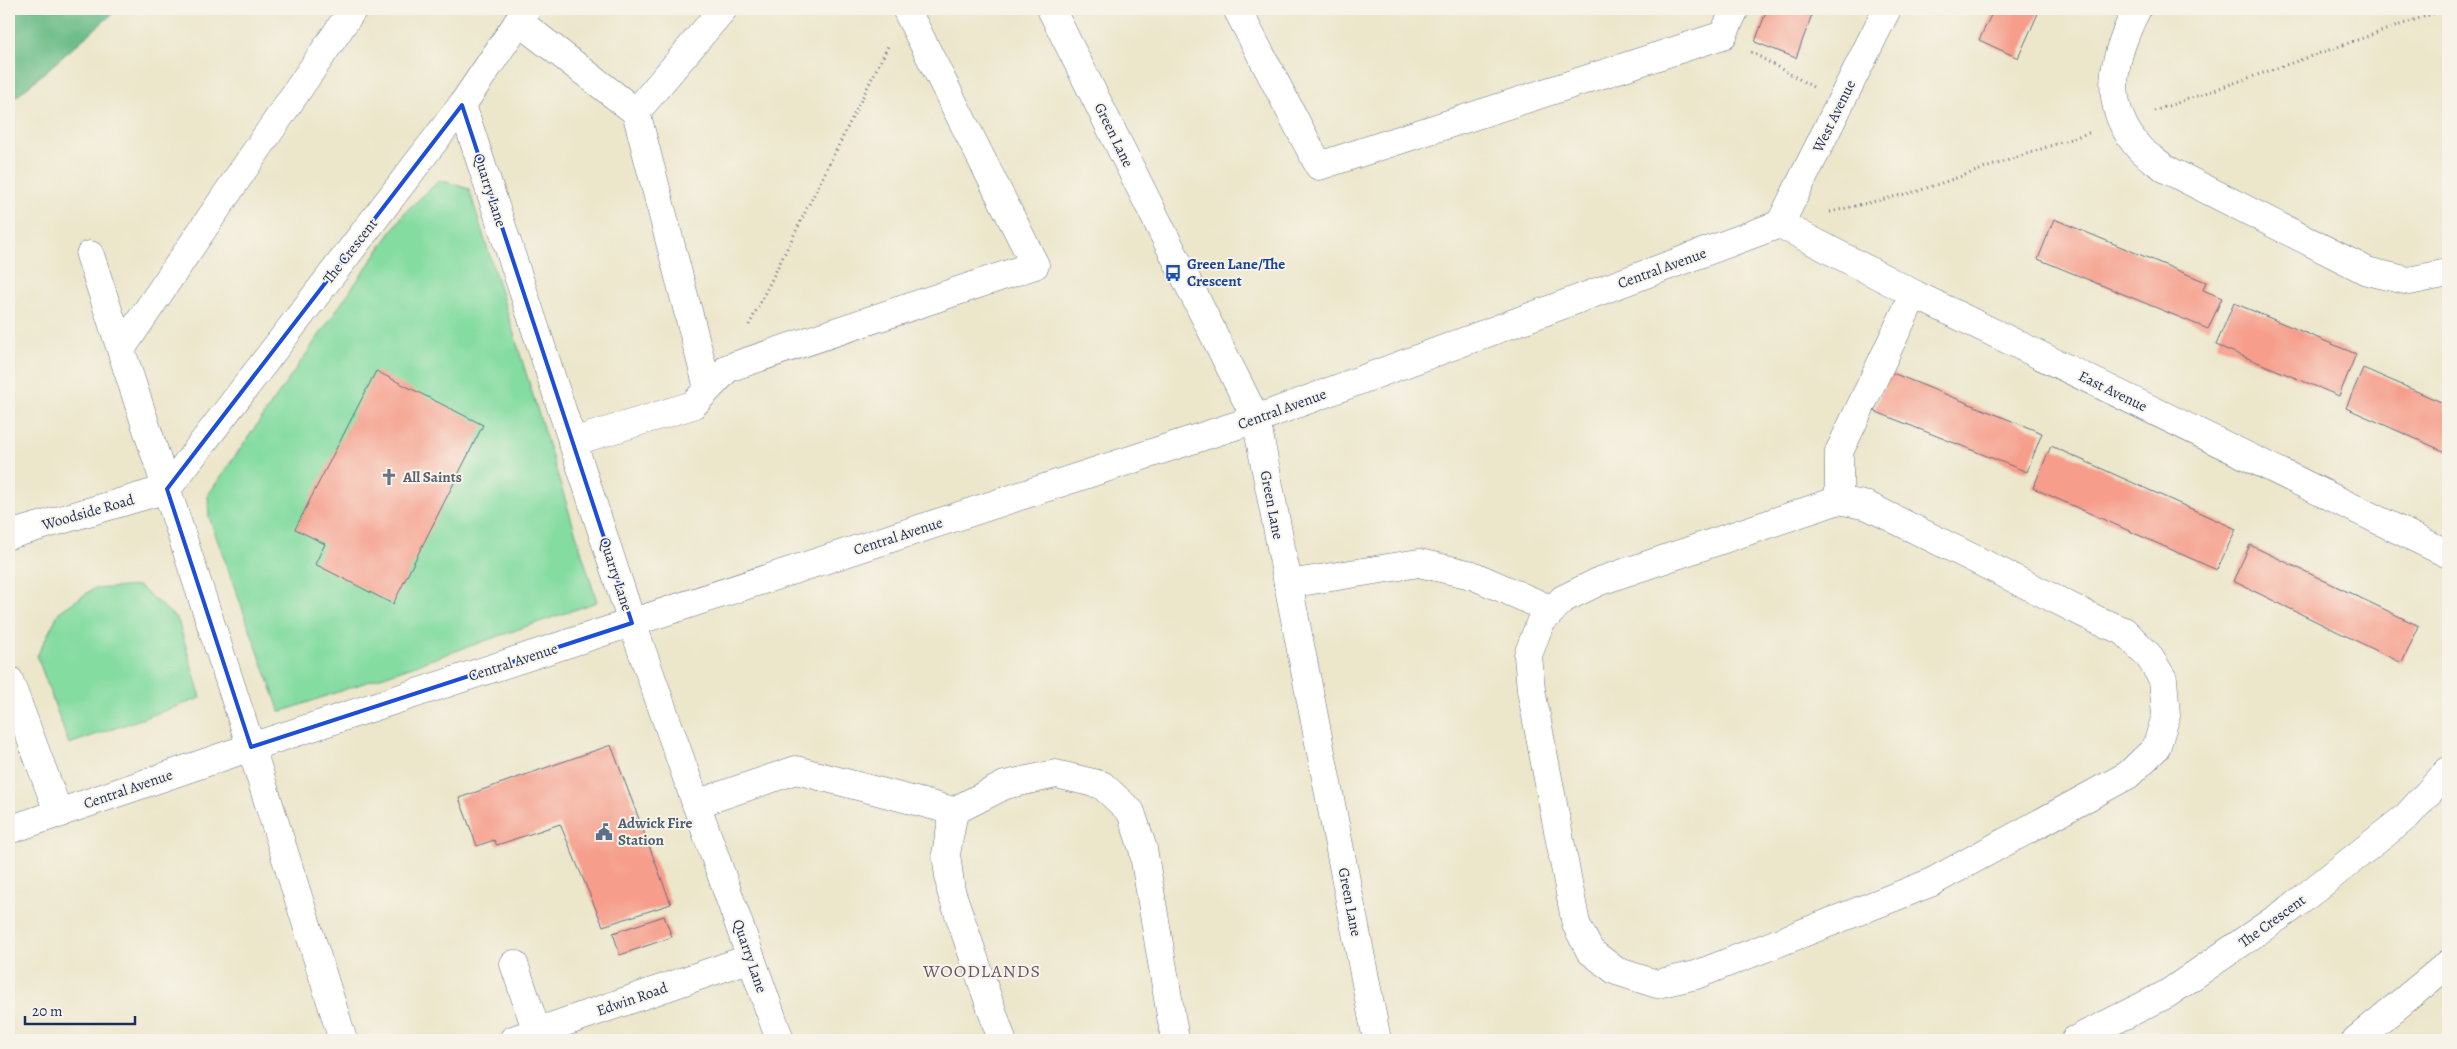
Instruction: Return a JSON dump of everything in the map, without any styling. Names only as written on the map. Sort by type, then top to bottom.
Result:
[{"type":"street","points":[[121,348],[353,9]]},
{"type":"street","points":[[636,112],[723,9]]},
{"type":"street","points":[[572,442],[693,405],[728,368],[1035,265],[906,9]]},
{"type":"street","name":"Green Lane","points":[[1051,9],[1256,419],[1377,1040]]},
{"type":"street","points":[[1237,9],[1319,166],[1723,36],[1735,9]]},
{"type":"street","name":"West Avenue","points":[[1780,224],[1887,9]]},
{"type":"street","points":[[2137,9],[2124,34],[2115,61],[2113,92],[2122,122],[2140,148],[2166,169],[2367,271],[2410,281],[2448,274]]},
{"type":"street","points":[[523,15],[636,112],[708,388]]},
{"type":"street","name":"The Crescent","points":[[167,489],[462,105],[523,15]]},
{"type":"street","name":"Quarry Lane","points":[[462,105],[632,623],[780,1040]]},
{"type":"street","name":"Central Avenue","points":[[9,830],[251,747],[1256,419],[1780,224]]},
{"type":"street","name":"East Avenue","points":[[1780,224],[1914,294],[2448,554]]},
{"type":"street","points":[[90,255],[251,747],[344,1040]]},
{"type":"street","points":[[1839,500],[1839,452],[1914,294]]},
{"type":"street","name":"Woodside Road","points":[[9,535],[167,489]]},
{"type":"street","points":[[1839,500],[1868,506],[2099,621],[2124,631],[2148,655],[2163,679],[2166,716],[2156,748],[2128,775],[1930,883],[1696,975],[1657,984],[1616,971],[1590,951],[1576,924],[1531,690],[1528,655],[1540,624],[1563,599],[1600,582],[1839,500]]},
{"type":"street","points":[[1288,584],[1420,563],[1472,575],[1552,610]]},
{"type":"street","points":[[9,680],[59,814]]},
{"type":"street","points":[[696,804],[796,770],[954,811],[1005,785],[1056,774],[1102,785],[1131,812],[1143,849],[1175,1040]]},
{"type":"street","name":"The Crescent","points":[[2075,1040],[2167,994],[2290,909],[2407,816],[2448,772]]},
{"type":"street","points":[[954,811],[946,854],[951,891],[1002,1040]]},
{"type":"street","name":"Edwin Road","points":[[525,1036],[751,958]]},
{"type":"street","points":[[514,964],[525,1036]]},
{"type":"street","points":[[2356,1040],[2448,964]]},
{"type":"path","points":[[728,368],[906,9]]},
{"type":"path","points":[[1723,36],[1841,103]]},
{"type":"highlighted area","points":[[462,105],[632,623],[251,747],[167,489]]},
{"type":"green space","points":[[9,9],[118,9],[9,103]]},
{"type":"green space","points":[[440,180],[469,189],[597,602],[280,712],[209,517],[208,495],[405,212]]},
{"type":"green space","points":[[139,586],[178,620],[201,698],[69,744],[37,656],[59,612],[93,589]]},
{"type":"building","points":[[1767,9],[1814,9],[1796,58],[1755,42]]},
{"type":"building","points":[[1994,9],[2040,9],[2018,58],[1979,40]]},
{"type":"building","points":[[2054,219],[2206,282],[2203,290],[2222,298],[2208,329],[2038,259]]},
{"type":"building","points":[[2234,303],[2356,354],[2339,396],[2216,345]]},
{"type":"building","points":[[2363,368],[2448,405],[2448,453],[2346,408]]},
{"type":"building","name":"All Saints","points":[[376,371],[483,425],[393,604],[315,564],[325,544],[295,529]]},
{"type":"building","points":[[1890,372],[2042,433],[2027,472],[1874,411]]},
{"type":"building","points":[[2051,446],[2236,529],[2217,570],[2033,488]]},
{"type":"building","points":[[2250,545],[2419,626],[2402,663],[2233,581]]},
{"type":"building","name":"Adwick Fire Station","points":[[611,745],[671,904],[603,926],[560,824],[497,845],[494,840],[477,846],[459,798]]},
{"type":"building","points":[[664,916],[672,937],[620,955],[613,933]]},
{"type":"place","name":"Green Lane/The Crescent","points":[[1173,273]]},
{"type":"place","name":"All Saints","points":[[389,477]]},
{"type":"place","name":"Adwick Fire Station","points":[[604,832]]},
{"type":"district","name":"WOODLANDS","points":[[982,971]]}]
